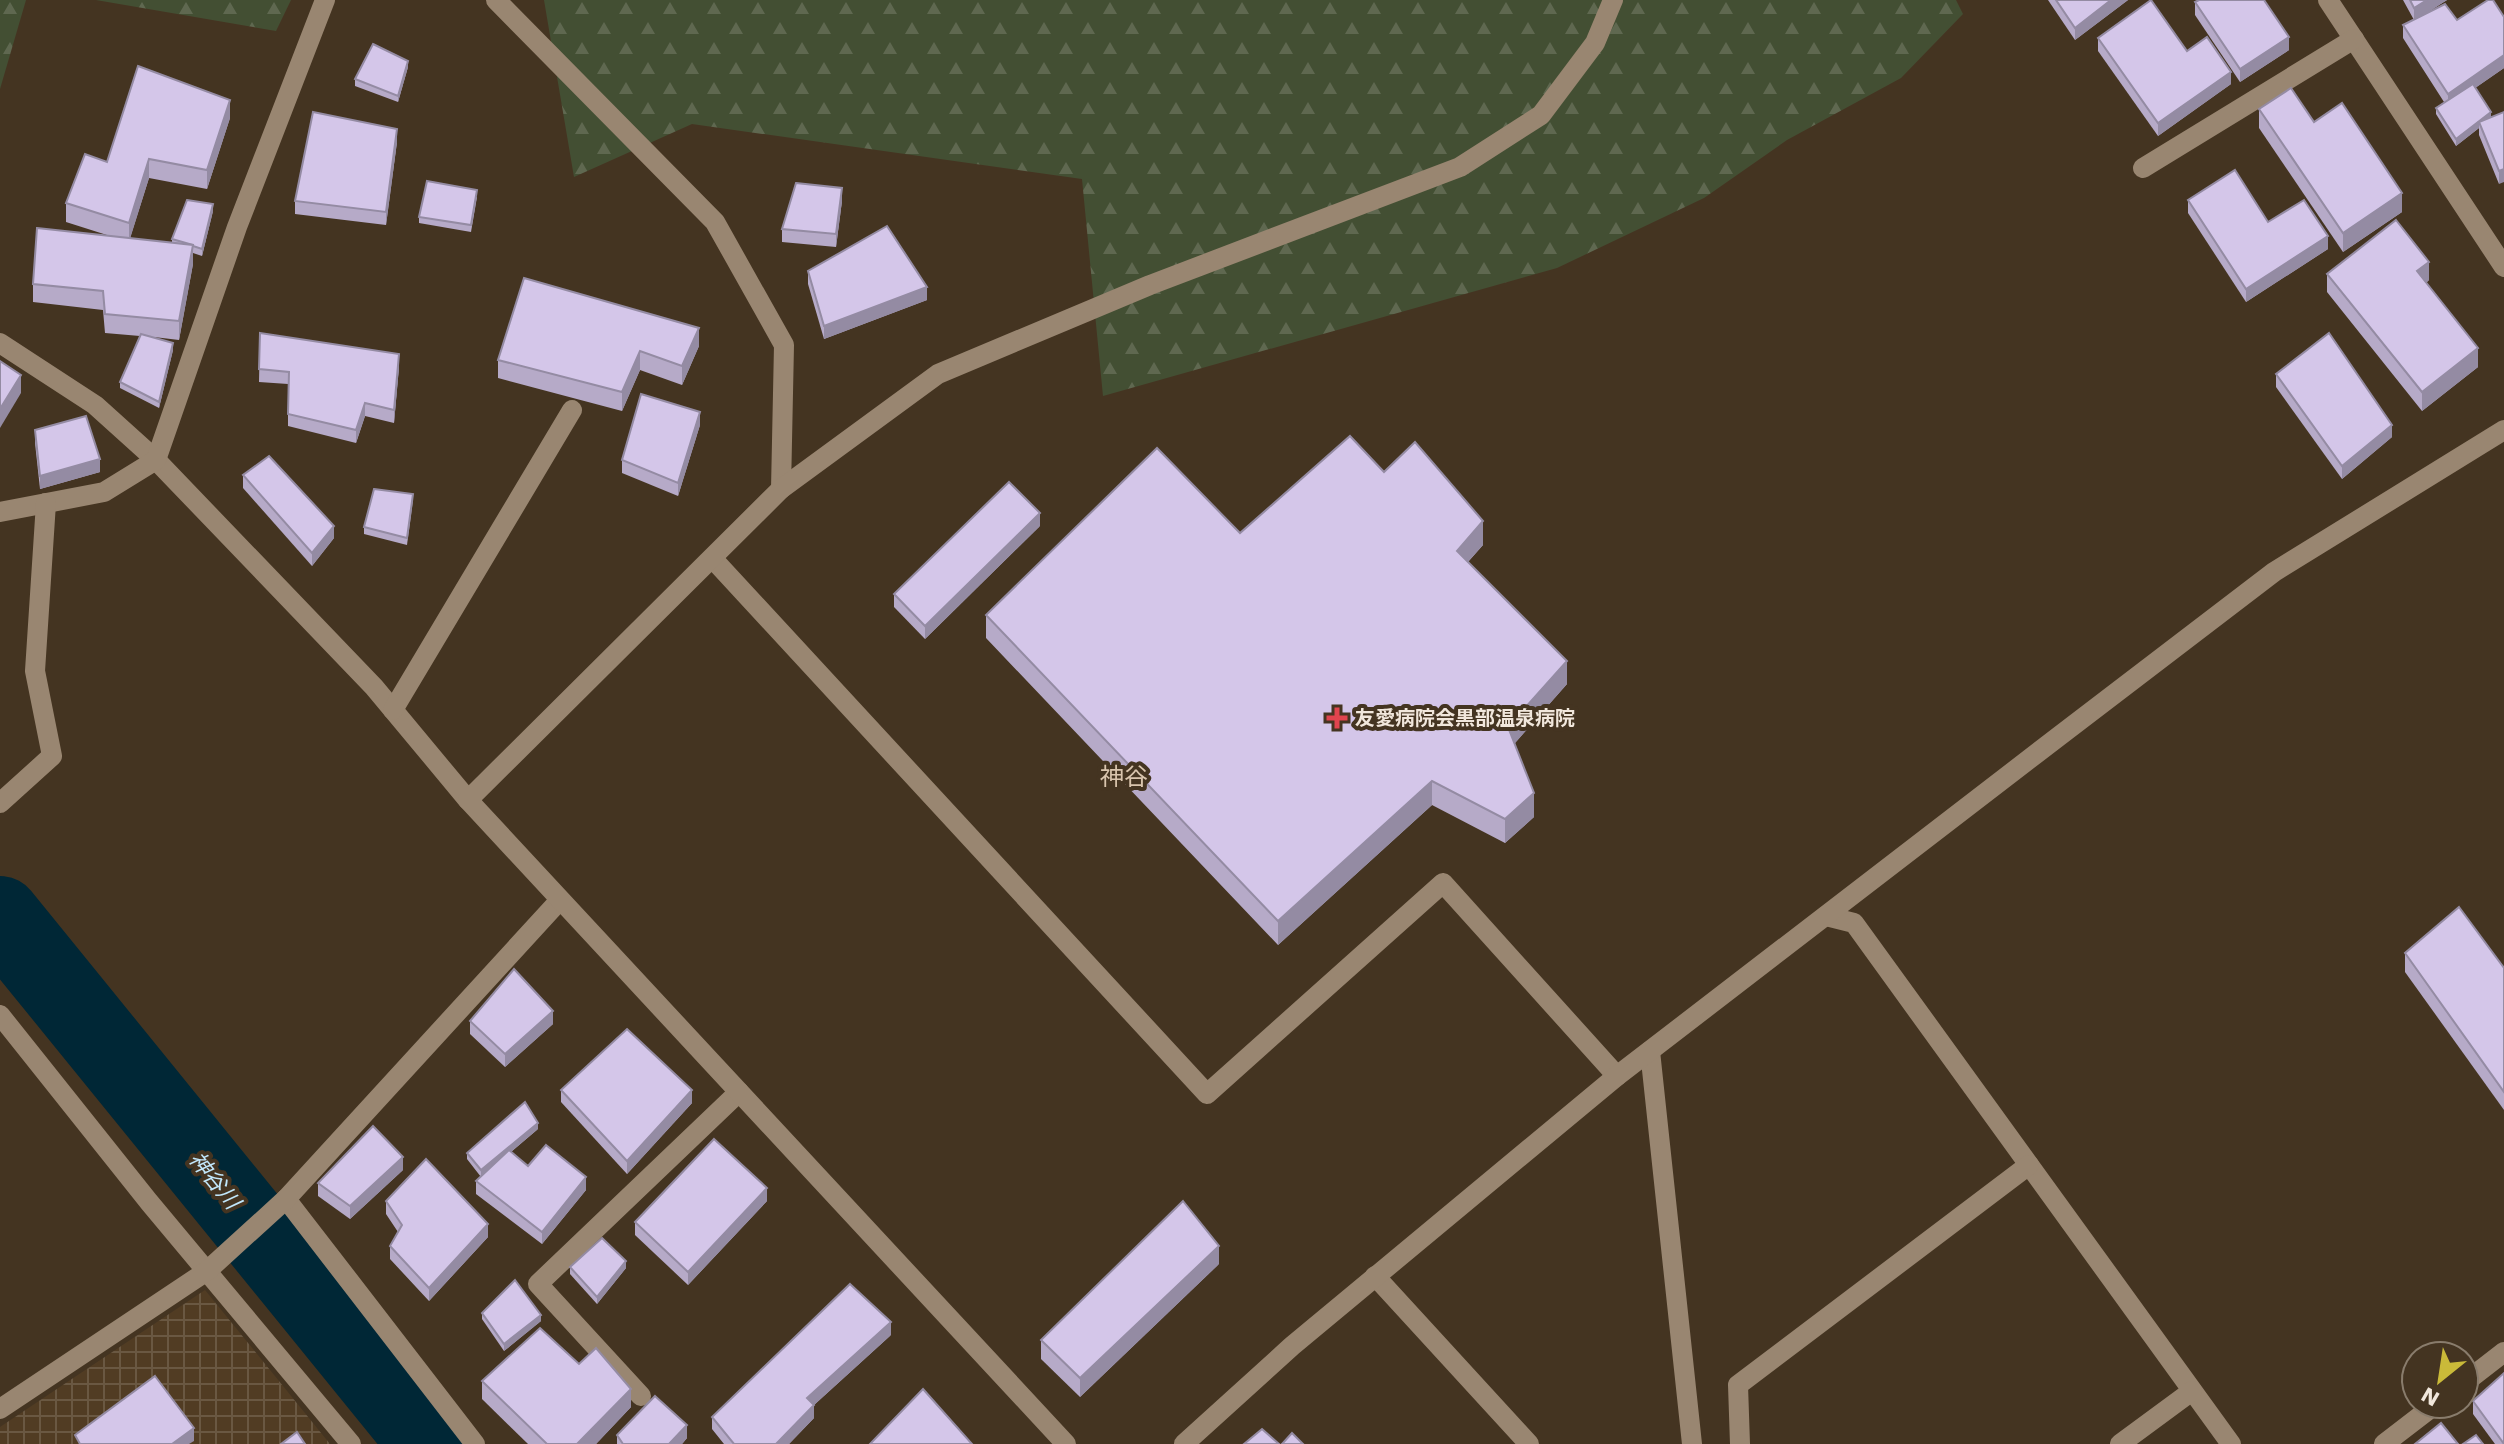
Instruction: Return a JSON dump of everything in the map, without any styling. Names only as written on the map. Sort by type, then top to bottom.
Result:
[{"type":"street","points":[[0,512],[104,492],[156,460],[237,227],[325,0]]},
{"type":"street","points":[[496,0],[715,222],[784,345],[781,489]]},
{"type":"street","points":[[468,800],[781,489],[938,374],[1150,285],[1460,167],[1541,115],[1595,43],[1613,0]]},
{"type":"street","points":[[2328,0],[2504,267]]},
{"type":"street","points":[[2143,168],[2354,39]]},
{"type":"street","points":[[0,343],[95,405],[156,460],[393,710],[468,800],[559,901],[1066,1444]]},
{"type":"street","points":[[393,710],[572,410]]},
{"type":"street","points":[[1184,1444],[1292,1346],[1617,1076],[2274,572],[2504,430]]},
{"type":"street","points":[[0,803],[52,756],[35,671],[46,503]]},
{"type":"street","points":[[713,559],[1207,1094],[1443,883],[1617,1076]]},
{"type":"street","points":[[0,1409],[207,1271],[286,1199],[559,901]]},
{"type":"street","points":[[1826,916],[1854,923],[2231,1444]]},
{"type":"street","points":[[0,1015],[351,1444]]},
{"type":"street","points":[[1650,1051],[1692,1444]]},
{"type":"street","points":[[641,1396],[538,1284],[739,1092]]},
{"type":"street","points":[[1740,1444],[1738,1385],[2029,1165]]},
{"type":"street","points":[[286,1199],[475,1444]]},
{"type":"street","points":[[1375,1276],[1529,1444]]},
{"type":"street","points":[[2480,1371],[2504,1352]]},
{"type":"street","points":[[2120,1444],[2192,1391]]},
{"type":"street","points":[[2384,1444],[2415,1420]]},
{"type":"shaded area","points":[[205,1290],[330,1444],[0,1444],[0,1427]]},
{"type":"green space","points":[[0,0],[26,0],[0,89]]},
{"type":"green space","points":[[96,0],[291,0],[276,31]]},
{"type":"green space","points":[[544,0],[1956,0],[1963,14],[1901,78],[1787,140],[1704,198],[1557,268],[1103,396],[1082,179],[692,124],[574,177]]},
{"type":"building","points":[[2056,0],[2111,0],[2075,28]]},
{"type":"building","points":[[2151,0],[2187,51],[2207,37],[2231,72],[2158,123],[2098,38]]},
{"type":"building","points":[[2264,0],[2289,37],[2240,69],[2195,2]]},
{"type":"building","points":[[2410,0],[2427,0],[2414,8]]},
{"type":"building","points":[[2488,0],[2493,0],[2504,17],[2504,55],[2448,94],[2403,25],[2445,4],[2457,20]]},
{"type":"building","points":[[373,44],[408,61],[398,96],[355,79]]},
{"type":"building","points":[[138,66],[230,100],[207,170],[149,159],[129,223],[66,203],[85,154],[107,162]]},
{"type":"building","points":[[2473,84],[2491,112],[2456,139],[2436,108]]},
{"type":"building","points":[[2291,88],[2314,122],[2342,103],[2402,193],[2343,233],[2259,109]]},
{"type":"building","points":[[313,112],[397,129],[386,212],[295,201]]},
{"type":"building","points":[[2504,112],[2504,169],[2499,171],[2479,122]]},
{"type":"building","points":[[2235,170],[2268,222],[2304,200],[2328,236],[2246,289],[2188,200]]},
{"type":"building","points":[[427,181],[477,190],[471,225],[419,217]]},
{"type":"building","points":[[796,183],[842,188],[836,234],[782,229]]},
{"type":"building","points":[[187,200],[213,204],[202,249],[172,239]]},
{"type":"building","points":[[2396,220],[2429,262],[2417,271],[2478,348],[2422,392],[2327,274]]},
{"type":"building","points":[[887,226],[927,287],[824,326],[808,271]]},
{"type":"building","points":[[37,228],[193,245],[179,321],[105,314],[103,291],[33,284]]},
{"type":"building","points":[[524,278],[699,328],[682,366],[640,351],[622,392],[498,360]]},
{"type":"building","points":[[260,333],[399,354],[394,410],[365,403],[356,430],[288,414],[289,372],[259,369]]},
{"type":"building","points":[[2329,333],[2392,425],[2342,466],[2276,374]]},
{"type":"building","points":[[141,334],[173,343],[159,402],[120,382]]},
{"type":"building","points":[[0,361],[21,375],[0,409]]},
{"type":"building","points":[[641,394],[700,412],[678,483],[622,460]]},
{"type":"building","points":[[86,416],[100,459],[40,476],[35,430]]},
{"type":"building","points":[[1350,436],[1384,472],[1415,442],[1483,521],[1457,551],[1567,661],[1508,727],[1534,793],[1505,819],[1432,781],[1278,921],[986,615],[1157,448],[1240,533]]},
{"type":"building","points":[[269,456],[334,526],[312,553],[243,475]]},
{"type":"building","points":[[1009,482],[1040,513],[925,626],[894,594]]},
{"type":"building","points":[[374,489],[413,494],[407,538],[364,527]]},
{"type":"building","points":[[2459,907],[2504,968],[2504,1092],[2405,953]]},
{"type":"building","points":[[514,969],[553,1011],[505,1054],[470,1021]]},
{"type":"building","points":[[627,1029],[692,1090],[627,1161],[561,1090]]},
{"type":"building","points":[[525,1102],[538,1123],[481,1170],[467,1153]]},
{"type":"building","points":[[373,1126],[403,1157],[350,1206],[318,1183]]},
{"type":"building","points":[[714,1139],[767,1188],[688,1272],[635,1222]]},
{"type":"building","points":[[546,1145],[586,1177],[542,1232],[476,1181],[509,1150],[528,1166]]},
{"type":"building","points":[[426,1159],[488,1224],[429,1288],[390,1246],[402,1225],[386,1201]]},
{"type":"building","points":[[1183,1201],[1219,1246],[1080,1378],[1041,1340]]},
{"type":"building","points":[[602,1238],[626,1261],[597,1297],[570,1267]]},
{"type":"building","points":[[515,1280],[541,1315],[504,1344],[482,1313]]},
{"type":"building","points":[[850,1284],[891,1322],[807,1398],[814,1405],[776,1444],[734,1444],[712,1417]]},
{"type":"building","points":[[540,1328],[579,1364],[596,1348],[631,1389],[577,1444],[547,1444],[482,1381]]},
{"type":"building","points":[[2504,1373],[2504,1444],[2480,1411],[2480,1395]]},
{"type":"building","points":[[155,1376],[194,1428],[172,1444],[80,1444],[75,1435]]},
{"type":"building","points":[[923,1389],[972,1444],[870,1444]]},
{"type":"building","points":[[655,1396],[687,1425],[669,1444],[623,1444],[617,1435]]},
{"type":"building","points":[[2441,1423],[2458,1444],[2415,1444]]},
{"type":"building","points":[[1262,1429],[1279,1444],[1244,1444]]},
{"type":"building","points":[[297,1432],[305,1444],[281,1444]]},
{"type":"building","points":[[1292,1433],[1303,1444],[1282,1444]]},
{"type":"building","points":[[2476,1435],[2483,1444],[2463,1444]]},
{"type":"waterway","name":"神谷川","points":[[0,916],[429,1444]]},
{"type":"place","name":"友愛病院会黒部温泉病院","points":[[1337,718]]},
{"type":"district","name":"神谷","points":[[1124,777]]}]
